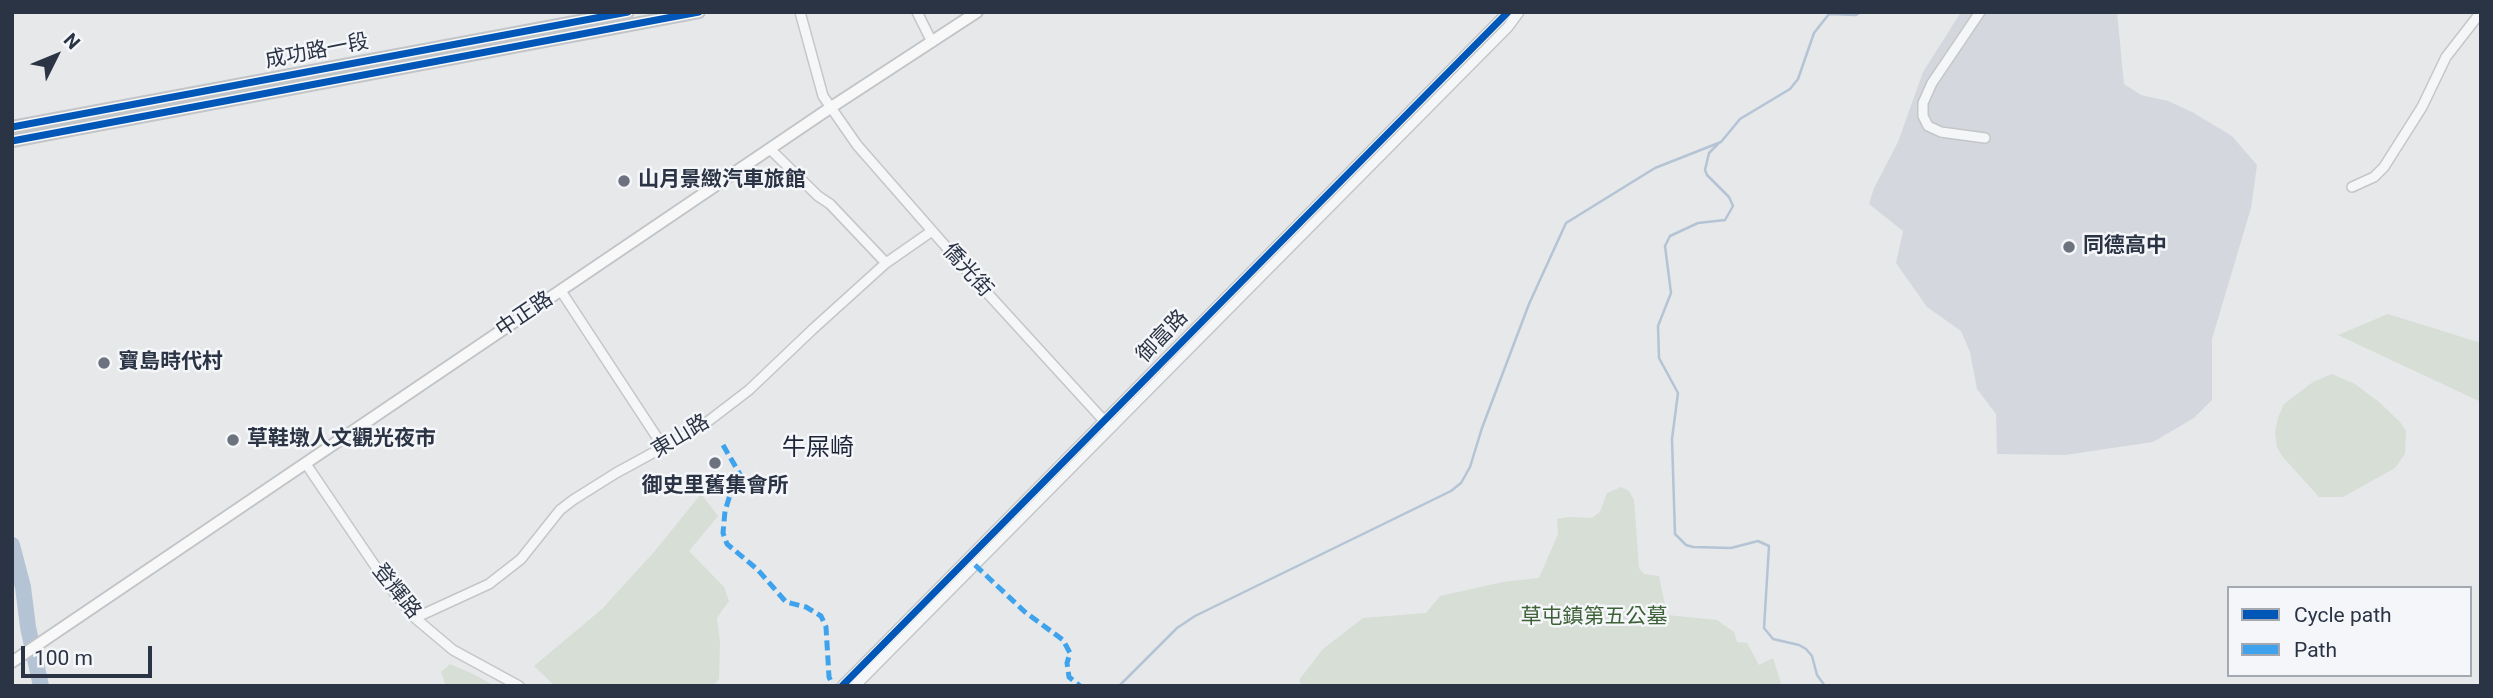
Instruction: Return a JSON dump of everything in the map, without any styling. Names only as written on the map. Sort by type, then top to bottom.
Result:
[{"type":"main road","name":"成功路一段","points":[[12,127],[628,12]]},
{"type":"main road","name":"成功路一段","points":[[12,141],[699,12]]},
{"type":"main road","name":"中正路","points":[[15,661],[830,108],[976,12]]},
{"type":"street","name":"僑光街","points":[[800,12],[819,86],[830,108],[932,231],[1108,424]]},
{"type":"street","points":[[917,12],[932,42]]},
{"type":"street","name":"御富路","points":[[855,686],[1508,12]]},
{"type":"street","name":"御富路","points":[[842,686],[1011,513],[1108,424],[1507,27],[1518,12]]},
{"type":"street","points":[[1980,12],[1932,83],[1923,103],[1923,116],[1928,126],[1941,132],[1985,138]]},
{"type":"street","points":[[2352,187],[2374,177],[2384,167],[2422,107],[2445,57],[2481,12]]},
{"type":"street","points":[[770,149],[818,196],[831,204],[886,263]]},
{"type":"street","name":"東山路","points":[[415,618],[489,584],[521,559],[560,510],[615,474],[702,426],[750,390],[886,263],[932,231]]},
{"type":"street","points":[[561,291],[664,448]]},
{"type":"street","name":"登輝路","points":[[306,464],[386,582],[415,618],[453,650],[519,686]]},
{"type":"shaded area","name":"同德高中","points":[[1961,12],[2117,12],[2124,84],[2141,95],[2168,101],[2192,112],[2232,136],[2257,165],[2251,208],[2212,339],[2212,400],[2194,418],[2153,442],[2065,455],[1997,454],[1996,414],[1977,389],[1970,352],[1961,331],[1927,307],[1896,263],[1903,231],[1869,204],[1874,188],[1898,142],[1923,72]]},
{"type":"green space","points":[[2388,314],[2481,343],[2481,402],[2338,335]]},
{"type":"green space","points":[[2332,374],[2355,384],[2400,422],[2406,431],[2405,454],[2395,468],[2343,497],[2319,497],[2282,456],[2277,447],[2275,432],[2284,404],[2313,382]]},
{"type":"green space","name":"草屯鎮第五公墓","points":[[1621,487],[1629,491],[1634,500],[1639,568],[1644,574],[1659,576],[1667,615],[1717,620],[1734,632],[1737,642],[1747,643],[1759,665],[1773,658],[1782,686],[1302,686],[1299,680],[1323,649],[1363,618],[1426,613],[1440,596],[1503,582],[1539,578],[1558,534],[1557,519],[1592,518],[1600,512],[1607,493]]},
{"type":"green space","points":[[701,494],[718,516],[689,551],[724,587],[729,601],[717,618],[720,642],[719,679],[713,686],[555,686],[534,666],[602,609],[654,552]]},
{"type":"green space","points":[[450,664],[495,686],[446,686],[441,672]]},
{"type":"waterway","points":[[1119,686],[1177,628],[1195,616],[1451,491],[1461,483],[1470,467],[1529,304],[1566,223],[1655,168],[1721,142],[1740,119],[1790,89],[1798,79],[1814,33],[1829,14],[1856,15],[1861,12]]},
{"type":"waterway","points":[[1718,144],[1709,153],[1705,170],[1729,197],[1733,206],[1725,220],[1698,223],[1670,236],[1665,246],[1671,293],[1658,326],[1659,358],[1678,393],[1672,439],[1675,534],[1686,545],[1693,547],[1731,548],[1758,541],[1769,546],[1764,628],[1773,639],[1806,649],[1812,656],[1817,675],[1825,686]]},
{"type":"waterway","points":[[12,545],[23,587],[28,627],[41,686]]},
{"type":"marked path","points":[[723,445],[741,476],[730,495],[725,511],[723,533],[727,544],[757,569],[786,602],[806,607],[821,616],[826,627],[829,677],[833,686]]},
{"type":"marked path","points":[[975,565],[1025,612],[1063,640],[1070,653],[1067,663],[1069,677],[1080,686]]},
{"type":"cycle path","points":[[12,127],[628,12]]},
{"type":"cycle path","points":[[12,141],[699,12]]},
{"type":"cycle path","points":[[842,686],[1508,12]]},
{"type":"place","name":"山月景緻汽車旅館","points":[[624,181]]},
{"type":"place","name":"同德高中","points":[[2069,247]]},
{"type":"place","name":"寶島時代村","points":[[104,363]]},
{"type":"place","name":"草鞋墩人文觀光夜市","points":[[233,440]]},
{"type":"place","name":"御史里舊集會所","points":[[715,463]]},
{"type":"district","name":"牛屎崎","points":[[818,449]]}]
